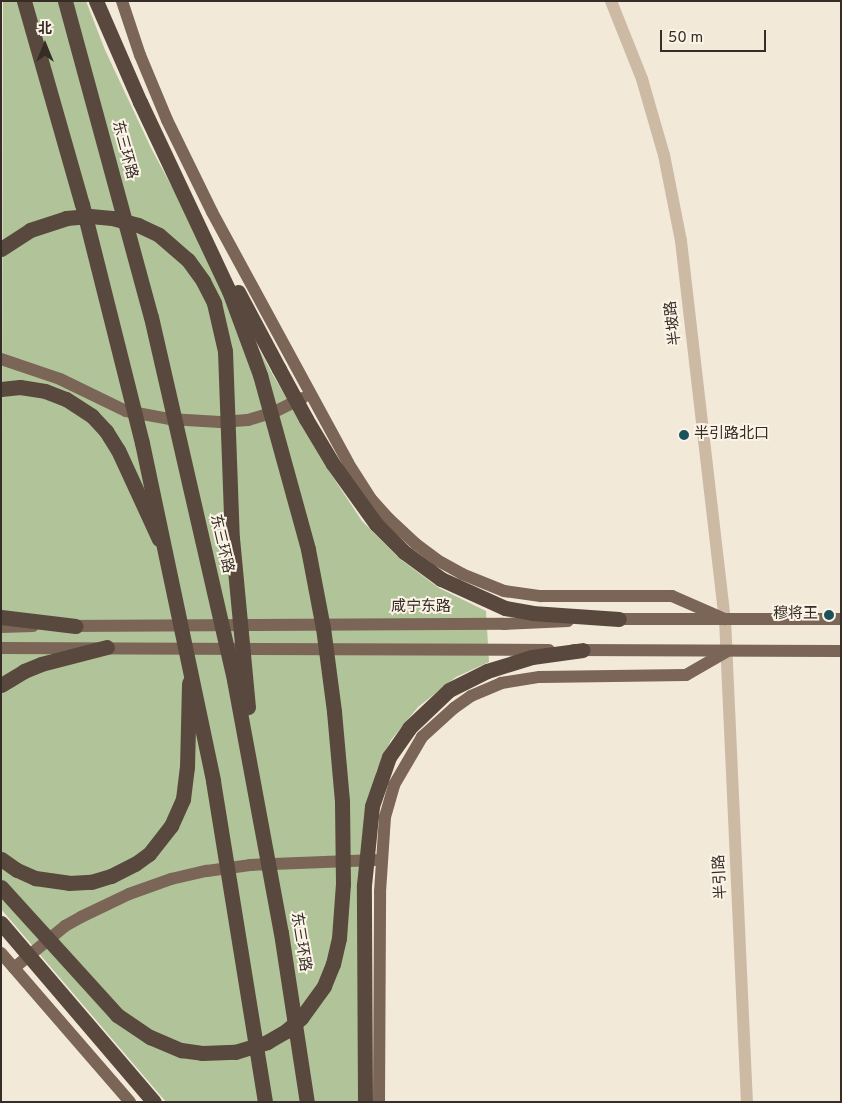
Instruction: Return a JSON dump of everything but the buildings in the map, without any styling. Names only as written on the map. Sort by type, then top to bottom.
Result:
[{"type":"highway","points":[[24,1],[82,204],[142,443],[213,781],[265,1102]]},
{"type":"highway","name":"东三环路","points":[[65,1],[153,326],[234,680],[281,933],[307,1102]]},
{"type":"highway","points":[[1,887],[112,1010],[136,1029],[175,1048],[191,1052],[224,1053],[258,1046],[292,1026],[309,1009],[324,986],[336,952],[343,892],[342,802],[334,711],[323,628],[308,549],[260,375],[229,291],[140,102],[96,1]]},
{"type":"highway","points":[[1,250],[30,230],[54,220],[79,216],[112,218],[138,225],[168,242],[188,260],[209,292],[218,314],[226,351],[232,538],[252,774]]},
{"type":"highway","points":[[203,233],[222,262],[306,419],[337,470],[376,524],[415,562],[441,580],[505,608],[532,613],[618,619]]},
{"type":"highway","points":[[1,389],[32,388],[58,395],[75,404],[100,424],[121,455],[166,555]]},
{"type":"highway","points":[[1,617],[75,626]]},
{"type":"highway","points":[[1,685],[30,668],[107,647]]},
{"type":"highway","points":[[365,1102],[364,885],[372,806],[389,757],[409,728],[449,690],[487,671],[532,657],[583,650]]},
{"type":"highway","points":[[1,859],[17,870],[35,878],[58,882],[81,882],[120,873],[142,860],[156,847],[176,818],[183,799],[187,767],[190,666]]},
{"type":"highway","points":[[1,923],[154,1102]]},
{"type":"main road","points":[[122,1],[140,55],[177,144],[310,394],[348,463],[371,499],[416,544],[448,566],[483,583],[513,593],[572,597],[672,596],[725,619]]},
{"type":"main road","points":[[1,360],[60,379],[126,411],[170,419],[220,422],[248,420],[274,412],[310,394]]},
{"type":"main road","name":"咸宁东路","points":[[1,627],[504,624],[618,619],[841,619]]},
{"type":"main road","points":[[1,648],[841,651]]},
{"type":"main road","points":[[379,1102],[381,860],[387,805],[404,765],[428,730],[471,696],[501,683],[525,678],[686,675],[727,651]]},
{"type":"main road","points":[[14,968],[65,926],[81,916],[129,894],[171,879],[207,871],[250,866],[381,860]]},
{"type":"main road","points":[[1,953],[130,1102]]},
{"type":"street","name":"半坡路","points":[[611,1],[642,79],[664,154],[681,241],[725,619],[727,651]]},
{"type":"street","name":"半引路","points":[[727,651],[747,1102]]},
{"type":"green space","points":[[3,1],[86,1],[105,50],[151,148],[273,375],[331,474],[362,521],[400,559],[439,588],[486,611],[489,662],[456,677],[418,707],[391,740],[376,772],[361,1102],[166,1102],[1,909]]},
{"type":"place","name":"半引路北口","points":[[684,435]]},
{"type":"place","name":"穆将王","points":[[829,615]]}]
